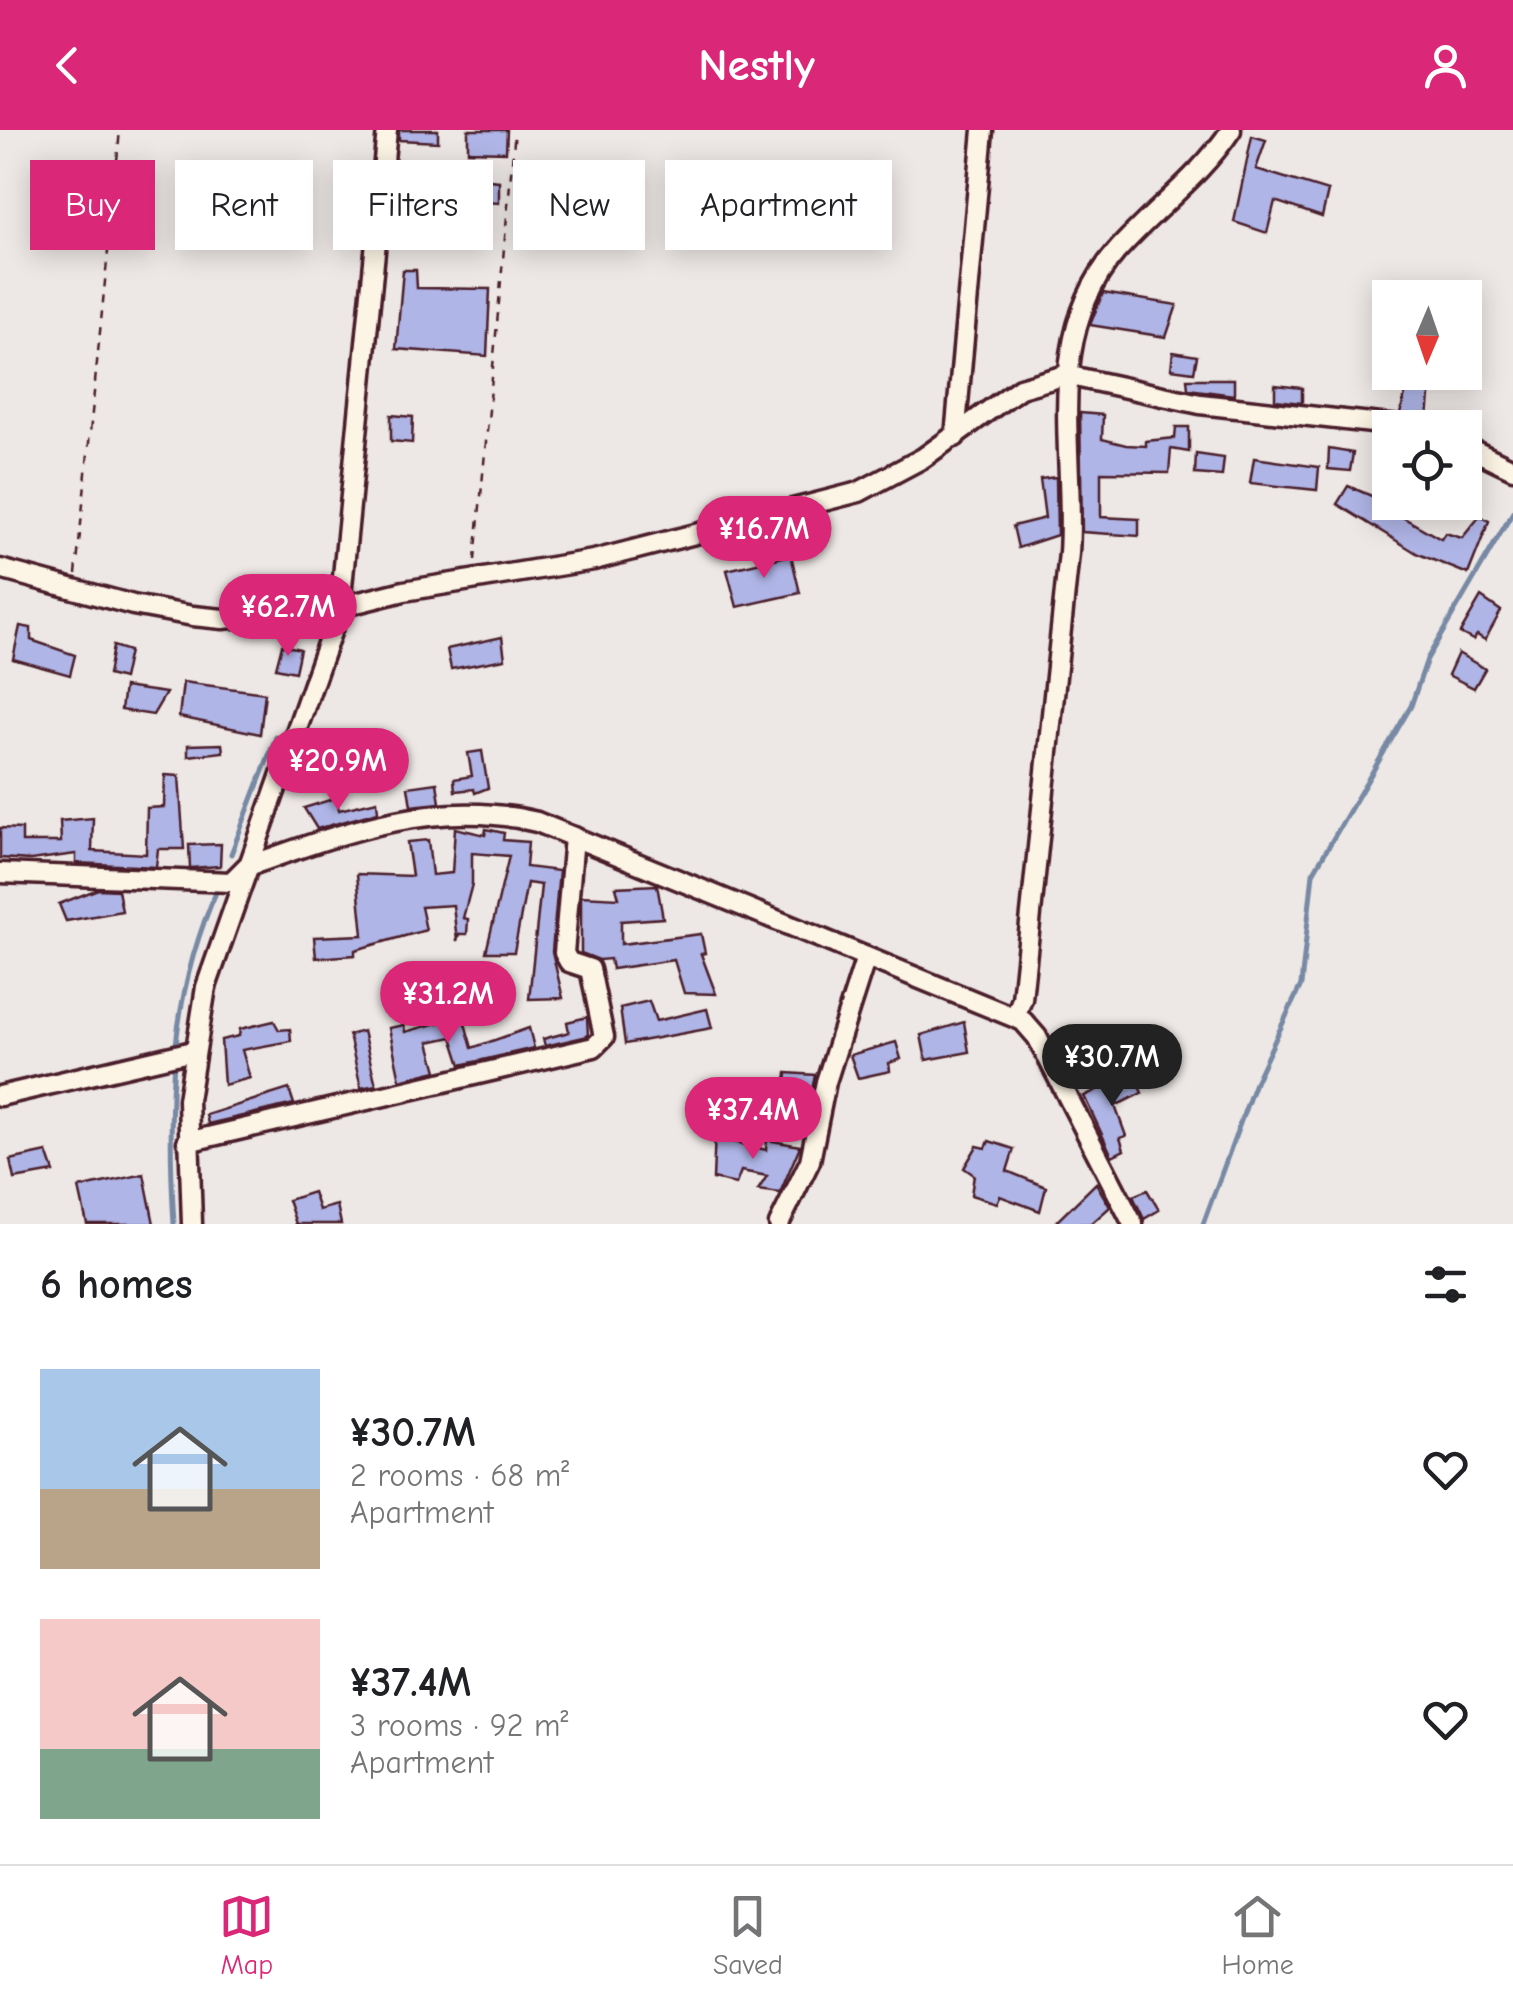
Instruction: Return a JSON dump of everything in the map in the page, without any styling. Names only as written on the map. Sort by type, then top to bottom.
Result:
[{"type":"street","points":[[192,1224],[180,1054],[340,608],[388,130]]},
{"type":"street","points":[[955,437],[984,130]]},
{"type":"street","points":[[1015,1017],[1022,999],[1069,553],[1072,507],[1066,375],[1078,316],[1105,266],[1198,174],[1231,130]]},
{"type":"street","points":[[0,569],[75,591],[223,619],[340,608],[404,591],[474,582],[670,542],[859,492],[890,479],[1020,388],[1066,375],[1200,404],[1372,423]]},
{"type":"street","points":[[1482,454],[1513,469]]},
{"type":"street","points":[[0,872],[231,882],[246,866],[404,818],[469,810],[537,822],[1015,1017],[1037,1036],[1133,1224]]},
{"type":"street","points":[[188,1142],[594,1048],[604,1037],[590,969],[568,962],[564,953],[574,837]]},
{"type":"street","points":[[780,1224],[810,1161],[826,1082],[866,957]]},
{"type":"street","points":[[0,1096],[180,1054]]},
{"type":"path","points":[[75,591],[120,130]]},
{"type":"path","points":[[474,582],[515,130]]},
{"type":"building","points":[[399,130],[438,130],[438,142],[399,140]]},
{"type":"building","points":[[468,130],[507,130],[506,152],[468,151]]},
{"type":"building","points":[[1252,136],[1266,140],[1256,169],[1328,191],[1322,217],[1275,201],[1267,233],[1234,222]]},
{"type":"building","points":[[493,180],[499,181],[499,203],[493,203]]},
{"type":"building","points":[[403,270],[416,270],[417,288],[490,289],[487,356],[396,349]]},
{"type":"building","points":[[1103,293],[1177,305],[1166,337],[1090,325]]},
{"type":"building","points":[[1173,352],[1197,356],[1194,372],[1171,369]]},
{"type":"building","points":[[1187,379],[1234,379],[1234,395],[1188,389]]},
{"type":"building","points":[[1275,385],[1302,388],[1302,403],[1275,400]]},
{"type":"building","points":[[1406,390],[1430,390],[1429,410],[1401,410]]},
{"type":"building","points":[[1080,413],[1103,415],[1102,439],[1126,445],[1146,446],[1146,441],[1175,438],[1176,427],[1189,427],[1189,452],[1171,449],[1169,473],[1101,472],[1101,517],[1139,519],[1139,536],[1082,532]]},
{"type":"building","points":[[391,415],[413,417],[412,443],[391,441]]},
{"type":"building","points":[[1329,449],[1353,453],[1350,471],[1328,469]]},
{"type":"building","points":[[1196,454],[1224,458],[1222,476],[1195,474]]},
{"type":"building","points":[[1254,458],[1319,467],[1317,490],[1250,483]]},
{"type":"building","points":[[1056,477],[1057,535],[1018,548],[1013,526],[1045,518],[1040,479]]},
{"type":"building","points":[[1348,486],[1372,496],[1372,520],[1408,520],[1441,539],[1445,533],[1462,538],[1477,520],[1482,517],[1489,521],[1468,574],[1418,554],[1337,504]]},
{"type":"building","points":[[791,555],[800,593],[737,607],[727,570]]},
{"type":"building","points":[[1481,597],[1501,611],[1485,640],[1477,635],[1473,640],[1460,633]]},
{"type":"building","points":[[20,626],[31,628],[31,640],[75,655],[70,675],[13,659]]},
{"type":"building","points":[[502,637],[505,659],[451,669],[447,649]]},
{"type":"building","points":[[282,645],[300,649],[295,672],[276,668]]},
{"type":"building","points":[[113,646],[129,651],[123,679],[108,675]]},
{"type":"building","points":[[1458,653],[1485,669],[1474,688],[1448,675]]},
{"type":"building","points":[[183,682],[265,693],[260,734],[179,717]]},
{"type":"building","points":[[124,687],[166,693],[153,715],[121,710]]},
{"type":"building","points":[[222,744],[223,752],[188,756],[188,745]]},
{"type":"building","points":[[482,751],[488,788],[475,793],[474,789],[455,791],[454,779],[472,776],[468,753]]},
{"type":"building","points":[[165,775],[179,776],[184,849],[158,849],[156,867],[76,863],[76,854],[31,860],[0,858],[0,828],[22,829],[22,842],[61,842],[60,821],[93,818],[92,851],[146,854],[147,808],[164,807]]},
{"type":"building","points":[[437,783],[440,803],[411,806],[408,787]]},
{"type":"building","points":[[336,798],[339,810],[377,801],[378,812],[317,829],[304,808]]},
{"type":"building","points":[[455,828],[485,835],[486,829],[504,833],[503,840],[528,842],[526,867],[559,871],[552,952],[563,998],[529,999],[541,885],[527,883],[514,952],[486,952],[509,856],[472,853],[472,884],[463,918],[468,919],[467,934],[459,934],[457,941],[453,905],[421,907],[426,930],[355,950],[355,955],[316,958],[314,937],[363,935],[357,874],[412,876],[407,842],[428,840],[432,875],[452,873]]},
{"type":"building","points":[[221,844],[220,866],[190,868],[189,845]]},
{"type":"building","points":[[657,885],[663,918],[621,921],[621,944],[701,934],[705,953],[701,954],[716,994],[684,993],[674,960],[612,969],[610,959],[599,960],[581,953],[581,896],[619,898],[616,887]]},
{"type":"building","points":[[98,889],[118,890],[122,911],[66,921],[59,904]]},
{"type":"building","points":[[649,1001],[656,1021],[707,1009],[712,1028],[625,1044],[620,1008]]},
{"type":"building","points":[[463,1016],[472,1048],[529,1028],[534,1048],[461,1065],[452,1037],[429,1042],[437,1071],[400,1080],[389,1028],[404,1025],[405,1032]]},
{"type":"building","points":[[587,1017],[588,1036],[545,1046],[543,1039],[569,1032],[567,1022]]},
{"type":"building","points":[[274,1021],[279,1030],[290,1029],[291,1041],[242,1050],[250,1078],[224,1085],[221,1040],[239,1036],[240,1029]]},
{"type":"building","points":[[964,1022],[969,1052],[926,1060],[921,1035]]},
{"type":"building","points":[[363,1031],[376,1085],[361,1088],[349,1035]]},
{"type":"building","points":[[896,1042],[901,1059],[889,1063],[890,1071],[858,1078],[850,1055]]},
{"type":"building","points":[[1076,1052],[1085,1072],[1072,1079],[1062,1059]]},
{"type":"building","points":[[787,1073],[815,1075],[806,1120],[777,1119],[732,1108],[730,1117],[706,1116],[710,1094],[753,1100],[754,1092],[784,1097]]},
{"type":"building","points":[[1133,1073],[1142,1093],[1115,1106],[1126,1136],[1120,1138],[1124,1150],[1112,1156],[1084,1096]]},
{"type":"building","points":[[289,1089],[294,1104],[208,1124],[206,1115]]},
{"type":"building","points":[[715,1131],[726,1133],[725,1140],[766,1150],[767,1140],[800,1146],[780,1193],[758,1190],[767,1176],[741,1171],[736,1184],[713,1179]]},
{"type":"building","points":[[989,1141],[1014,1149],[1007,1171],[1046,1187],[1040,1211],[1000,1196],[997,1203],[971,1195],[974,1175],[964,1168],[977,1146],[986,1148]]},
{"type":"building","points":[[47,1152],[54,1172],[14,1179],[10,1160]]},
{"type":"building","points":[[144,1174],[154,1224],[87,1224],[79,1188]]},
{"type":"building","points":[[1096,1183],[1110,1207],[1091,1224],[1054,1224]]},
{"type":"building","points":[[1147,1190],[1159,1210],[1144,1219],[1133,1196]]},
{"type":"building","points":[[313,1192],[319,1210],[337,1205],[341,1224],[296,1224],[288,1200]]},
{"type":"waterway","points":[[1203,1224],[1256,1080],[1301,985],[1313,873],[1411,706],[1427,659],[1513,512]]},
{"type":"waterway","points":[[231,854],[276,737]]},
{"type":"waterway","points":[[174,1224],[171,1138],[175,1053],[189,970],[218,888]]}]
